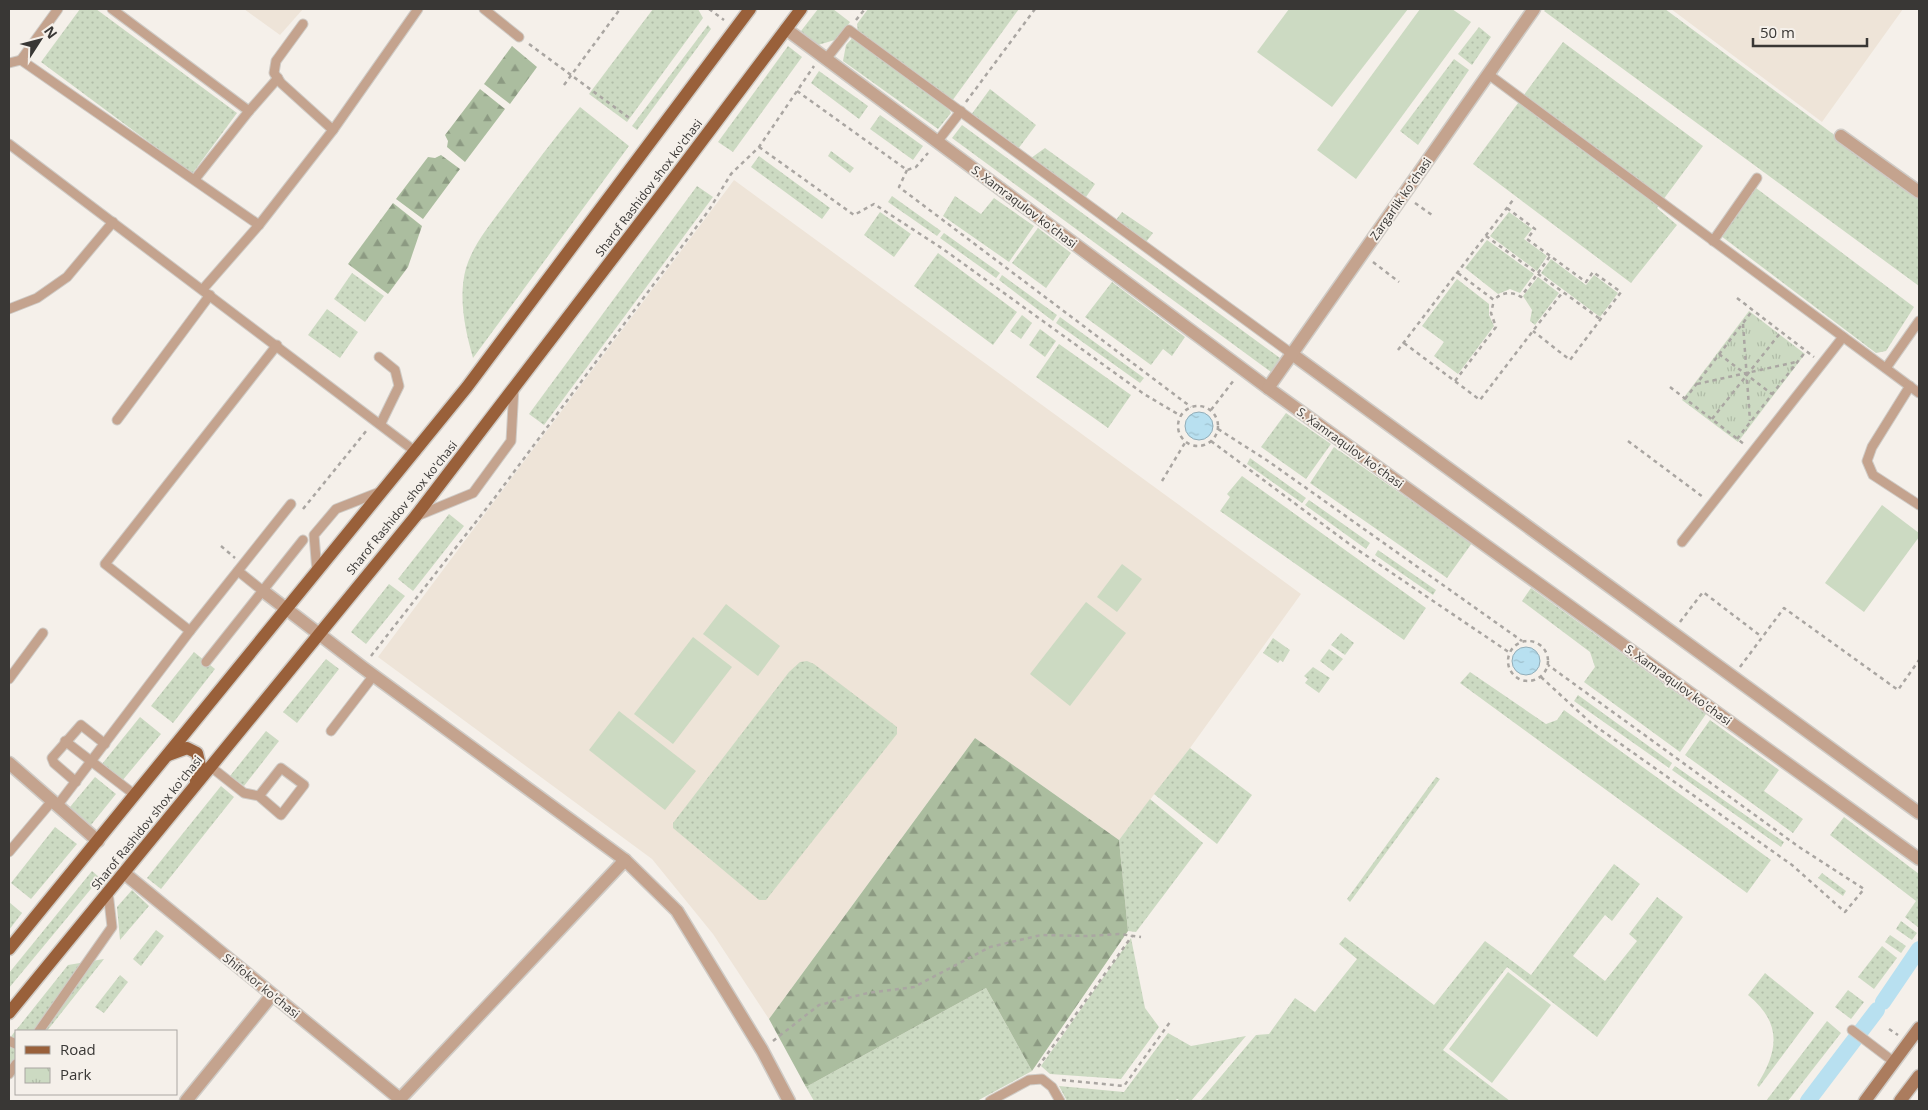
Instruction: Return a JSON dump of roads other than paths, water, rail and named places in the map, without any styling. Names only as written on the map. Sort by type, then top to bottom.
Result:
[{"type":"main road","name":"Sharof Rashidov shox ko'chasi","points":[[9,949],[416,452],[467,387],[750,9]]},
{"type":"main road","name":"Sharof Rashidov shox ko'chasi","points":[[9,1013],[415,517],[801,9]]},
{"type":"main road","points":[[168,754],[187,748],[197,753],[202,770],[193,788]]},
{"type":"main road","points":[[1865,1101],[1919,1028]]},
{"type":"main road","points":[[1900,1101],[1919,1076]]},
{"type":"street","name":"Zargarlik ko'chasi","points":[[1268,388],[1534,9]]},
{"type":"street","name":"S. Xamraqulov ko'chasi","points":[[786,29],[1240,368],[1919,860]]},
{"type":"street","points":[[1841,136],[1919,192]]},
{"type":"street","points":[[1292,354],[1919,813]]},
{"type":"street","points":[[263,591],[362,667],[625,860],[677,911],[762,1050],[789,1101]]},
{"type":"street","points":[[9,763],[98,841]]},
{"type":"street","name":"Shifokor ko'chasi","points":[[124,873],[401,1100],[625,860]]},
{"type":"street","points":[[186,1101],[272,995]]},
{"type":"lane","points":[[9,63],[21,60],[58,9]]},
{"type":"lane","points":[[112,9],[249,111]]},
{"type":"lane","points":[[117,420],[207,292],[333,130],[418,9]]},
{"type":"lane","points":[[484,9],[519,37]]},
{"type":"lane","points":[[303,24],[276,61],[274,73],[333,130]]},
{"type":"lane","points":[[826,59],[849,30],[1292,354]]},
{"type":"lane","points":[[21,60],[259,225]]},
{"type":"lane","points":[[1488,74],[1919,393]]},
{"type":"lane","points":[[195,179],[278,78]]},
{"type":"lane","points":[[937,142],[960,111]]},
{"type":"lane","points":[[9,144],[381,423],[416,452]]},
{"type":"lane","points":[[1713,241],[1757,178]]},
{"type":"lane","points":[[9,309],[37,298],[67,277],[113,222]]},
{"type":"lane","points":[[1886,368],[1919,321]]},
{"type":"lane","points":[[1682,542],[1843,337]]},
{"type":"lane","points":[[190,632],[105,564],[277,345]]},
{"type":"lane","points":[[379,357],[395,370],[399,386],[381,423]]},
{"type":"lane","points":[[1910,386],[1872,447],[1867,461],[1873,475],[1919,505]]},
{"type":"lane","points":[[415,517],[473,493],[511,441],[514,388]]},
{"type":"lane","points":[[317,572],[314,535],[336,509],[384,490]]},
{"type":"lane","points":[[9,852],[76,782],[190,632],[291,504]]},
{"type":"lane","points":[[206,662],[303,540]]},
{"type":"lane","points":[[238,571],[263,591]]},
{"type":"lane","points":[[9,679],[43,633]]},
{"type":"lane","points":[[331,731],[374,675]]},
{"type":"lane","points":[[76,782],[52,761],[65,741],[81,725],[105,744]]},
{"type":"lane","points":[[65,741],[135,795]]},
{"type":"lane","points":[[211,767],[244,792],[259,796],[281,815],[304,785],[281,768],[259,796]]},
{"type":"lane","points":[[40,1030],[112,927],[108,892]]},
{"type":"lane","points":[[1852,1030],[1894,1062]]},
{"type":"lane","points":[[990,1101],[1029,1080],[1042,1079],[1052,1087],[1060,1101]]},
{"type":"water","points":[[1199,412],[1209,416],[1213,426],[1209,436],[1199,440],[1189,436],[1185,426],[1189,416]]},
{"type":"water","points":[[1526,647],[1536,651],[1540,661],[1536,671],[1526,675],[1516,671],[1512,661],[1516,651]]},
{"type":"waterway","points":[[1883,1002],[1919,949]]},
{"type":"waterway","points":[[1808,1101],[1877,1010]]}]
